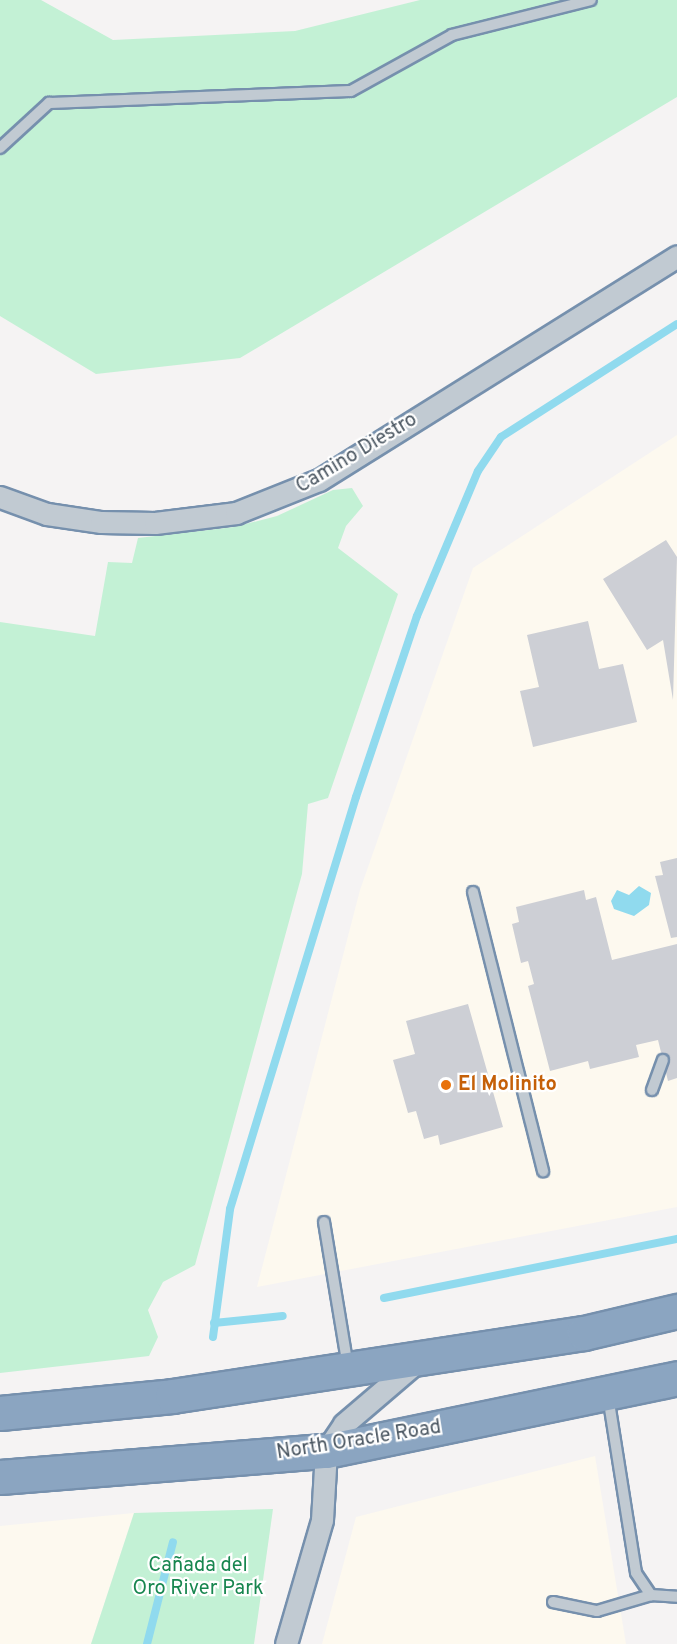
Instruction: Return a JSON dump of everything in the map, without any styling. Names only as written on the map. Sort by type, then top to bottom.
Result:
[{"type":"highway","points":[[0,1413],[172,1396],[348,1367],[584,1334],[677,1311]]},
{"type":"highway","name":"North Oracle Road","points":[[0,1477],[326,1451],[677,1377]]},
{"type":"street","name":"Camino Diestro","points":[[0,497],[47,514],[101,522],[195,520],[246,510],[319,480],[677,256]]},
{"type":"street","points":[[286,1644],[322,1520],[326,1451],[344,1424],[424,1356]]},
{"type":"lane","points":[[0,148],[49,103],[351,91],[452,35],[591,0]]},
{"type":"lane","points":[[473,892],[543,1171]]},
{"type":"lane","points":[[652,1090],[663,1060]]},
{"type":"lane","points":[[324,1222],[348,1367]]},
{"type":"lane","points":[[608,1393],[636,1573],[651,1595]]},
{"type":"lane","points":[[554,1602],[597,1611],[651,1595],[677,1597]]},
{"type":"shaded area","points":[[677,435],[677,1207],[257,1287],[360,890],[473,568]]},
{"type":"shaded area","points":[[595,1456],[626,1644],[322,1644],[356,1517]]},
{"type":"shaded area","points":[[134,1513],[91,1644],[0,1644],[0,1526]]},
{"type":"green space","points":[[0,0],[41,0],[113,40],[295,31],[420,0],[677,0],[677,97],[240,358],[96,374],[0,316]]},
{"type":"green space","points":[[352,488],[363,506],[346,526],[338,548],[398,594],[328,798],[308,804],[302,874],[195,1265],[163,1282],[148,1310],[158,1337],[149,1356],[0,1373],[0,622],[95,636],[108,562],[132,563],[138,538],[234,527],[277,516],[333,490]]},
{"type":"green space","name":"Cañada del Oro River Park","points":[[273,1509],[254,1644],[91,1644],[134,1513]]},
{"type":"water","points":[[639,886],[651,893],[649,905],[634,916],[614,909],[611,901],[617,890],[629,895]]},
{"type":"building","points":[[666,540],[677,557],[673,700],[663,640],[647,650],[603,579]]},
{"type":"building","points":[[588,621],[599,669],[623,664],[637,722],[533,747],[520,691],[539,687],[527,635]]},
{"type":"building","points":[[677,858],[677,937],[671,938],[655,876],[663,875],[660,862]]},
{"type":"building","points":[[584,890],[586,900],[596,897],[612,960],[677,944],[677,1078],[668,1081],[658,1040],[636,1045],[639,1057],[590,1069],[588,1061],[550,1071],[528,986],[534,984],[528,961],[521,963],[512,924],[519,922],[516,907]]},
{"type":"building","name":"El Molinito","points":[[468,1004],[503,1127],[440,1145],[438,1135],[424,1139],[416,1111],[408,1113],[393,1060],[415,1054],[406,1021]]},
{"type":"waterway","points":[[213,1337],[230,1209],[356,797],[417,616],[478,471],[501,437],[677,324]]},
{"type":"waterway","points":[[384,1298],[677,1239]]},
{"type":"waterway","points":[[214,1323],[283,1316]]},
{"type":"waterway","points":[[147,1644],[173,1542]]},
{"type":"place","name":"El Molinito","points":[[446,1085]]}]
